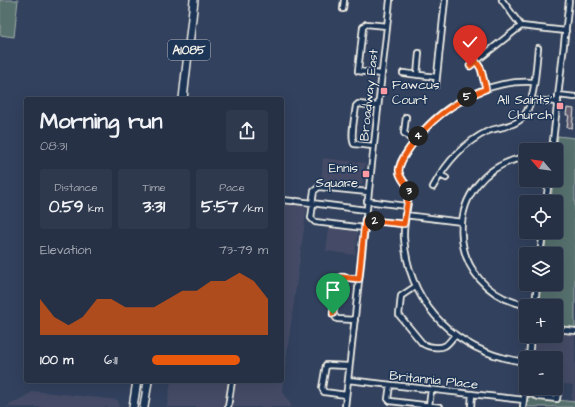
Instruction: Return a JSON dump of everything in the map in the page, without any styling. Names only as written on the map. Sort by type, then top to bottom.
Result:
[{"type":"main road","name":"A1085","points":[[183,97],[194,0]]},
{"type":"main road","points":[[133,407],[137,383]]},
{"type":"main road","points":[[144,407],[148,383]]},
{"type":"street","points":[[343,9],[344,0]]},
{"type":"street","name":"Broadway East","points":[[345,407],[390,0]]},
{"type":"street","points":[[436,85],[445,0]]},
{"type":"street","points":[[502,0],[521,26]]},
{"type":"street","points":[[553,143],[569,0]]},
{"type":"street","points":[[381,74],[358,71],[362,27],[366,24],[387,26]]},
{"type":"street","points":[[470,66],[521,26],[566,31]]},
{"type":"street","points":[[434,187],[440,175],[453,157],[470,142],[488,132],[520,121],[526,114],[531,100],[538,48]]},
{"type":"street","points":[[417,75],[420,54]]},
{"type":"street","points":[[530,55],[537,56]]},
{"type":"street","points":[[476,61],[481,69],[486,89]]},
{"type":"street","points":[[403,74],[436,77]]},
{"type":"street","points":[[519,361],[502,358],[468,344],[433,313],[416,286],[407,259],[404,224],[409,190],[401,177],[400,167],[414,142],[429,124],[443,112],[466,98],[486,89],[507,83],[534,82]]},
{"type":"street","points":[[558,95],[575,97]]},
{"type":"street","points":[[531,100],[558,102]]},
{"type":"street","points":[[373,146],[354,144],[353,135],[357,105],[359,103],[378,106]]},
{"type":"street","points":[[406,117],[404,133],[414,142]]},
{"type":"street","points":[[519,159],[506,163],[494,170],[482,180],[466,204],[462,222],[465,252],[468,263],[480,281],[488,289],[506,300],[519,303]]},
{"type":"street","points":[[440,175],[446,178]]},
{"type":"street","points":[[364,228],[315,222],[311,218],[314,191],[320,187],[368,192]]},
{"type":"street","points":[[284,200],[366,210]]},
{"type":"street","points":[[367,201],[406,206]]},
{"type":"street","points":[[405,215],[462,222]]},
{"type":"street","points":[[365,220],[404,224]]},
{"type":"street","points":[[354,320],[337,319],[333,314],[337,280],[341,277],[359,279]]},
{"type":"street","points":[[416,286],[401,296],[399,312],[401,318],[426,346],[441,348],[445,347],[455,334]]},
{"type":"street","points":[[563,330],[575,331]]},
{"type":"street","points":[[346,395],[324,392],[322,388],[326,365],[350,366]]},
{"type":"street","name":"Britannia Place","points":[[348,380],[524,400]]},
{"type":"street","points":[[228,407],[232,383]]},
{"type":"street","points":[[390,385],[388,398],[390,401],[440,407]]},
{"type":"street","points":[[429,406],[431,390]]},
{"type":"street","points":[[471,407],[472,394]]},
{"type":"street","points":[[523,407],[525,395]]},
{"type":"street","points":[[536,395],[557,399],[558,395]]},
{"type":"shaded area","points":[[323,158],[365,163],[362,185],[321,181]]},
{"type":"shaded area","points":[[284,203],[307,206],[284,375]]},
{"type":"shaded area","points":[[329,228],[358,232],[355,255],[326,251]]},
{"type":"shaded area","points":[[563,333],[575,334],[575,403],[571,402],[573,385],[563,384],[563,351],[533,351],[534,343],[563,343]]},
{"type":"shaded area","points":[[171,383],[283,383],[282,390],[292,407],[167,407]]},
{"type":"shaded area","points":[[34,391],[118,400],[119,407],[6,407]]},
{"type":"green space","points":[[0,0],[18,0],[14,37],[0,35]]},
{"type":"green space","points":[[558,136],[575,138],[575,329],[563,328],[563,299],[539,299],[540,291],[563,291],[563,247],[545,247],[546,239],[563,239],[563,195],[552,195],[552,187],[563,187],[563,143],[557,143]]},
{"type":"green space","points":[[529,397],[575,402],[575,407],[527,407]]},
{"type":"building","points":[[567,108],[574,109],[572,128],[567,127],[569,115],[566,115]]},
{"type":"place","name":"Fawcus Court","points":[[384,91]]},
{"type":"place","name":"All Saints' Church","points":[[560,106]]},
{"type":"place","name":"Ennis Square","points":[[366,174]]},
{"type":"route","points":[[333,314],[336,281],[341,277],[359,279],[365,220],[404,224],[409,190],[402,180],[399,171],[406,154],[414,142],[429,124],[443,112],[475,93],[486,89],[480,66],[476,61],[470,66]]}]
